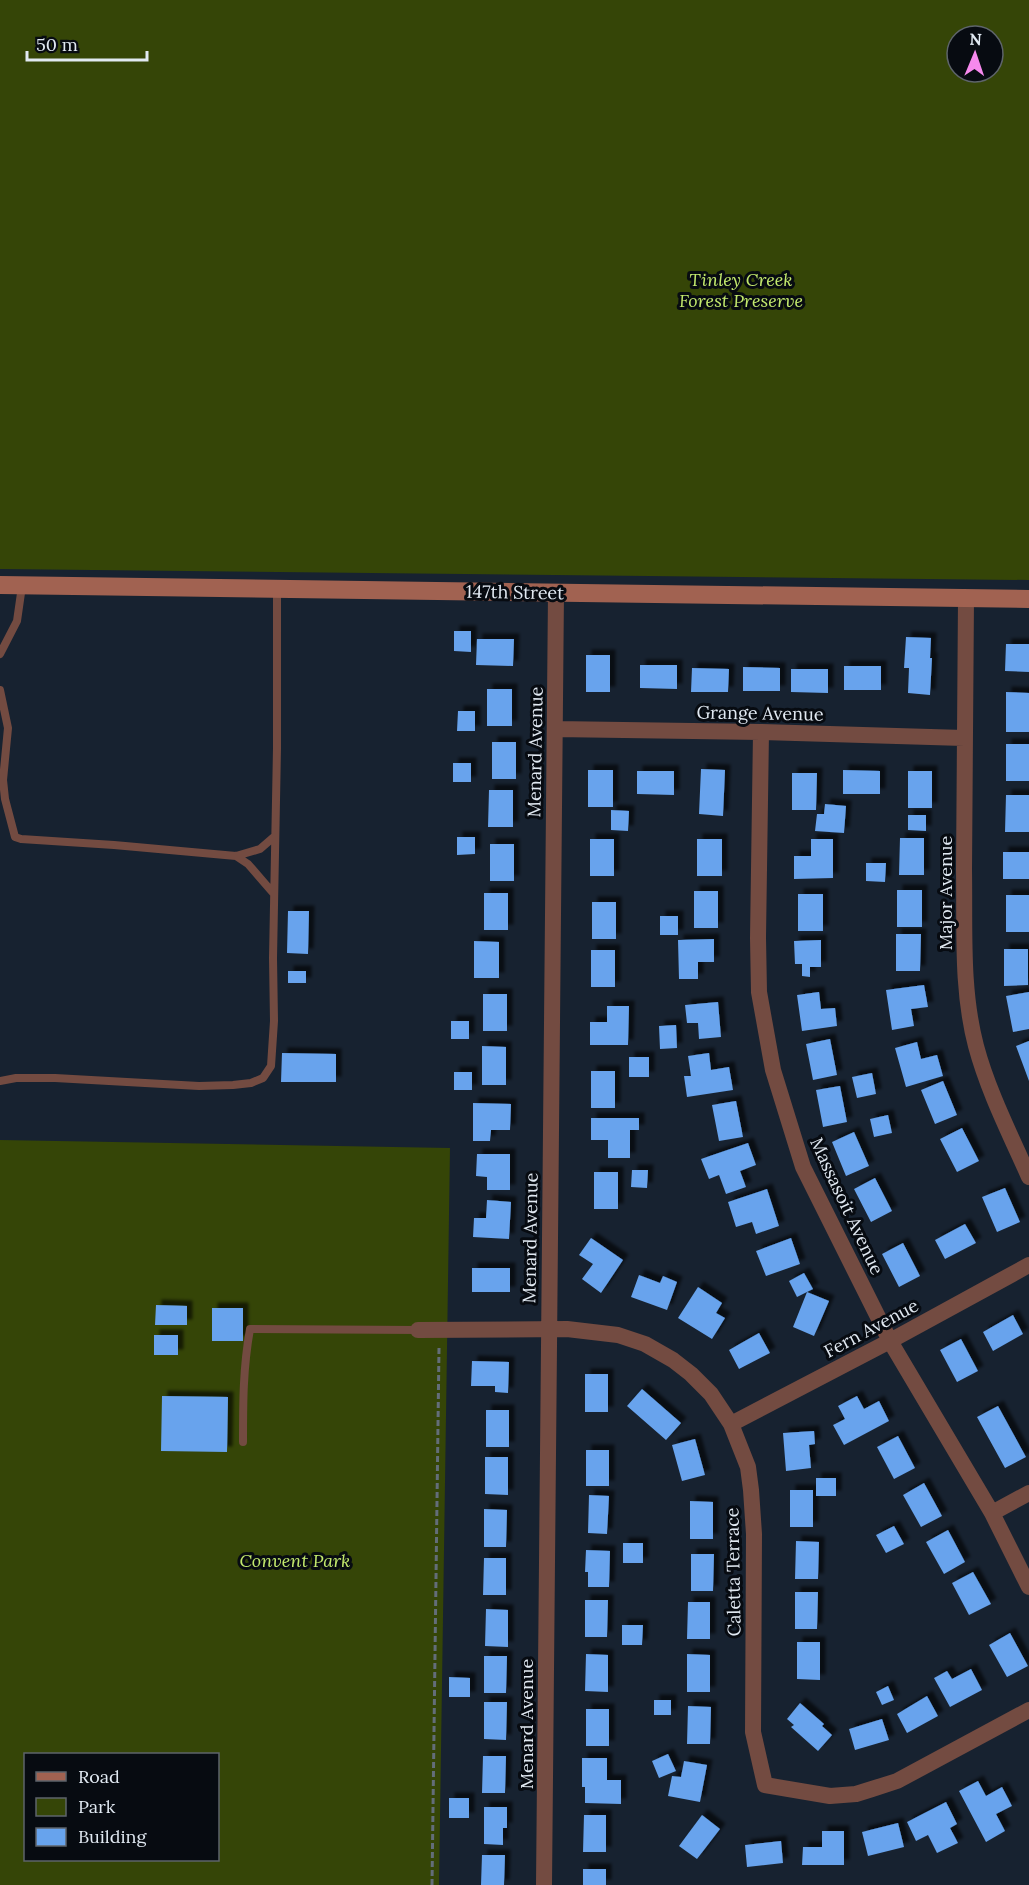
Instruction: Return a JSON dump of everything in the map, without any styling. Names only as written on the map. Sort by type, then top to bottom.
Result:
[{"type":"main road","name":"147th Street","points":[[0,585],[1029,599]]},
{"type":"street","name":"Menard Avenue","points":[[544,1885],[556,592]]},
{"type":"street","name":"Major Avenue","points":[[966,598],[965,961],[971,1022],[976,1047],[991,1090],[1029,1177]]},
{"type":"street","name":"Grange Avenue","points":[[555,729],[964,738]]},
{"type":"street","name":"Massasoit Avenue","points":[[760,732],[759,992],[773,1070],[803,1167],[890,1341],[992,1513],[1029,1587]]},
{"type":"street","name":"Fern Avenue","points":[[731,1424],[890,1341],[1029,1264]]},
{"type":"street","name":"Caletta Terrace","points":[[418,1330],[599,1331],[645,1344],[692,1374],[711,1394],[731,1424],[748,1467],[754,1534],[753,1732],[765,1785],[830,1796],[856,1794],[897,1781],[1029,1710]]},
{"type":"street","points":[[992,1513],[1029,1493]]},
{"type":"lane","points":[[0,654],[17,621],[22,586]]},
{"type":"lane","points":[[0,1081],[16,1078],[55,1078],[232,1086],[251,1083],[263,1078],[271,1066],[273,1051],[277,589]]},
{"type":"lane","points":[[0,690],[8,728],[3,780],[4,799],[15,837],[236,856],[260,849],[275,836]]},
{"type":"lane","points":[[236,856],[248,864],[274,894]]},
{"type":"lane","points":[[243,1442],[243,1375],[250,1329],[418,1330]]},
{"type":"path","points":[[432,1885],[439,1348]]},
{"type":"green space","name":"Tinley Creek Forest Preserve","points":[[0,0],[1029,0],[1029,580],[0,569]]},
{"type":"green space","name":"Convent Park","points":[[0,1140],[450,1148],[439,1885],[0,1885]]},
{"type":"building","points":[[454,631],[471,631],[471,652],[454,651]]},
{"type":"building","points":[[906,637],[931,638],[930,695],[908,693],[909,668],[904,668]]},
{"type":"building","points":[[477,639],[514,639],[513,666],[476,665]]},
{"type":"building","points":[[1006,644],[1029,644],[1029,672],[1005,671]]},
{"type":"building","points":[[586,655],[610,655],[610,692],[586,692]]},
{"type":"building","points":[[640,665],[677,665],[677,689],[640,688]]},
{"type":"building","points":[[844,666],[881,666],[881,690],[844,690]]},
{"type":"building","points":[[743,667],[780,668],[780,691],[743,691]]},
{"type":"building","points":[[692,668],[729,669],[728,692],[691,692]]},
{"type":"building","points":[[791,669],[828,669],[828,693],[791,692]]},
{"type":"building","points":[[487,689],[512,689],[512,726],[487,726]]},
{"type":"building","points":[[1006,692],[1029,693],[1029,732],[1006,732]]},
{"type":"building","points":[[458,711],[475,711],[475,731],[457,731]]},
{"type":"building","points":[[492,742],[516,742],[516,779],[492,779]]},
{"type":"building","points":[[1006,744],[1029,744],[1029,781],[1006,781]]},
{"type":"building","points":[[453,763],[471,763],[471,782],[453,782]]},
{"type":"building","points":[[701,769],[725,770],[723,816],[699,814]]},
{"type":"building","points":[[588,770],[613,770],[613,807],[588,807]]},
{"type":"building","points":[[843,770],[880,771],[880,794],[843,794]]},
{"type":"building","points":[[637,771],[674,771],[674,795],[637,794]]},
{"type":"building","points":[[908,771],[932,771],[932,808],[908,808]]},
{"type":"building","points":[[792,773],[817,773],[816,810],[792,810]]},
{"type":"building","points":[[489,790],[513,790],[513,827],[488,827]]},
{"type":"building","points":[[1006,795],[1029,795],[1029,832],[1005,832]]},
{"type":"building","points":[[825,804],[846,806],[844,833],[815,831],[817,814],[824,814]]},
{"type":"building","points":[[611,810],[629,811],[628,831],[611,830]]},
{"type":"building","points":[[908,815],[926,815],[926,831],[908,830]]},
{"type":"building","points":[[457,837],[475,837],[475,854],[457,855]]},
{"type":"building","points":[[900,838],[924,838],[924,875],[899,875]]},
{"type":"building","points":[[590,839],[614,839],[614,876],[590,876]]},
{"type":"building","points":[[697,839],[722,839],[722,876],[697,876]]},
{"type":"building","points":[[811,839],[833,839],[833,878],[794,879],[794,856],[811,856]]},
{"type":"building","points":[[490,844],[514,844],[514,881],[490,881]]},
{"type":"building","points":[[1003,852],[1029,852],[1029,879],[1003,879]]},
{"type":"building","points":[[866,863],[886,863],[885,882],[866,881]]},
{"type":"building","points":[[897,890],[922,890],[922,927],[897,927]]},
{"type":"building","points":[[694,891],[718,891],[718,928],[694,928]]},
{"type":"building","points":[[484,893],[508,893],[508,930],[484,930]]},
{"type":"building","points":[[798,894],[823,894],[823,931],[798,931]]},
{"type":"building","points":[[1006,895],[1029,895],[1029,932],[1006,932]]},
{"type":"building","points":[[592,902],[616,902],[616,939],[592,939]]},
{"type":"building","points":[[288,911],[309,911],[308,954],[287,953]]},
{"type":"building","points":[[660,916],[678,916],[678,935],[660,935]]},
{"type":"building","points":[[896,934],[921,934],[920,971],[896,971]]},
{"type":"building","points":[[714,939],[714,962],[698,962],[698,979],[679,979],[678,940]]},
{"type":"building","points":[[821,940],[821,967],[810,967],[810,977],[802,976],[802,964],[795,964],[794,941]]},
{"type":"building","points":[[474,941],[499,942],[499,978],[474,978]]},
{"type":"building","points":[[1004,949],[1028,949],[1028,985],[1004,986]]},
{"type":"building","points":[[591,950],[615,950],[615,987],[591,987]]},
{"type":"building","points":[[288,971],[306,971],[306,983],[288,983]]},
{"type":"building","points":[[924,985],[928,1007],[911,1009],[914,1026],[892,1030],[886,990]]},
{"type":"building","points":[[819,992],[821,1009],[835,1008],[837,1026],[802,1031],[797,995]]},
{"type":"building","points":[[1029,992],[1029,1029],[1013,1032],[1006,996]]},
{"type":"building","points":[[483,994],[507,994],[507,1031],[483,1031]]},
{"type":"building","points":[[718,1002],[721,1037],[699,1039],[698,1023],[687,1023],[685,1005]]},
{"type":"building","points":[[607,1006],[629,1006],[628,1045],[590,1045],[590,1022],[607,1022]]},
{"type":"building","points":[[451,1021],[469,1021],[469,1039],[451,1039]]},
{"type":"building","points":[[676,1025],[677,1048],[660,1049],[659,1026]]},
{"type":"building","points":[[830,1039],[837,1075],[813,1080],[806,1044]]},
{"type":"building","points":[[1029,1041],[1029,1081],[1016,1046]]},
{"type":"building","points":[[917,1042],[921,1059],[937,1055],[943,1076],[906,1087],[895,1048]]},
{"type":"building","points":[[482,1046],[506,1047],[506,1085],[482,1085]]},
{"type":"building","points":[[282,1053],[336,1054],[336,1082],[281,1082]]},
{"type":"building","points":[[709,1053],[711,1070],[729,1067],[733,1090],[687,1097],[684,1076],[691,1076],[688,1056]]},
{"type":"building","points":[[629,1057],[649,1057],[649,1077],[629,1077]]},
{"type":"building","points":[[591,1071],[615,1071],[615,1108],[591,1108]]},
{"type":"building","points":[[454,1072],[472,1072],[472,1090],[454,1090]]},
{"type":"building","points":[[872,1073],[876,1094],[857,1098],[852,1077]]},
{"type":"building","points":[[943,1081],[957,1115],[935,1124],[921,1090]]},
{"type":"building","points":[[840,1086],[847,1122],[823,1127],[816,1090]]},
{"type":"building","points":[[736,1101],[743,1137],[719,1141],[712,1105]]},
{"type":"building","points":[[473,1103],[511,1104],[510,1130],[491,1130],[490,1141],[473,1141]]},
{"type":"building","points":[[888,1115],[892,1133],[874,1137],[870,1119]]},
{"type":"building","points":[[591,1118],[639,1118],[639,1130],[630,1130],[630,1158],[608,1158],[608,1140],[591,1140]]},
{"type":"building","points":[[962,1128],[979,1161],[957,1172],[940,1139]]},
{"type":"building","points":[[854,1132],[869,1166],[846,1176],[832,1142]]},
{"type":"building","points":[[748,1143],[756,1165],[740,1171],[746,1187],[726,1194],[719,1175],[709,1179],[701,1159]]},
{"type":"building","points":[[477,1154],[510,1154],[510,1190],[487,1190],[487,1177],[476,1176]]},
{"type":"building","points":[[632,1170],[648,1170],[647,1188],[631,1187]]},
{"type":"building","points":[[594,1172],[618,1172],[618,1209],[594,1209]]},
{"type":"building","points":[[875,1178],[892,1211],[871,1222],[854,1189]]},
{"type":"building","points":[[1005,1188],[1020,1222],[997,1232],[982,1197]]},
{"type":"building","points":[[767,1189],[779,1226],[756,1234],[752,1222],[736,1227],[728,1202]]},
{"type":"building","points":[[487,1200],[511,1202],[509,1239],[473,1237],[474,1218],[486,1218]]},
{"type":"building","points":[[965,1224],[976,1243],[945,1259],[935,1240]]},
{"type":"building","points":[[591,1238],[623,1260],[601,1293],[582,1279],[593,1264],[579,1255]]},
{"type":"building","points":[[791,1238],[800,1264],[766,1276],[756,1251]]},
{"type":"building","points":[[903,1243],[920,1276],[899,1287],[882,1254]]},
{"type":"building","points":[[472,1268],[510,1268],[510,1292],[472,1292]]},
{"type":"building","points":[[804,1273],[813,1289],[797,1297],[789,1281]]},
{"type":"building","points":[[639,1275],[660,1283],[663,1276],[677,1282],[667,1310],[631,1297]]},
{"type":"building","points":[[698,1287],[722,1303],[716,1313],[725,1318],[712,1339],[678,1318]]},
{"type":"building","points":[[807,1292],[829,1301],[814,1336],[793,1327]]},
{"type":"building","points":[[156,1305],[187,1306],[187,1325],[155,1325]]},
{"type":"building","points":[[212,1308],[243,1308],[243,1341],[212,1341]]},
{"type":"building","points":[[1013,1315],[1023,1334],[993,1351],[983,1332]]},
{"type":"building","points":[[759,1333],[770,1353],[739,1369],[729,1350]]},
{"type":"building","points":[[154,1335],[178,1335],[178,1355],[154,1355]]},
{"type":"building","points":[[961,1339],[978,1371],[957,1382],[940,1350]]},
{"type":"building","points":[[472,1361],[509,1362],[508,1393],[495,1392],[495,1386],[471,1386]]},
{"type":"building","points":[[585,1374],[608,1374],[608,1412],[585,1412]]},
{"type":"building","points":[[642,1389],[681,1423],[666,1440],[627,1406]]},
{"type":"building","points":[[162,1396],[228,1397],[227,1452],[161,1451]]},
{"type":"building","points":[[857,1396],[864,1409],[879,1401],[889,1421],[844,1445],[833,1425],[845,1419],[838,1406]]},
{"type":"building","points":[[998,1406],[1026,1457],[1005,1468],[977,1417]]},
{"type":"building","points":[[486,1410],[509,1410],[509,1447],[486,1447]]},
{"type":"building","points":[[814,1431],[815,1444],[809,1445],[811,1468],[786,1471],[783,1433]]},
{"type":"building","points":[[898,1436],[915,1468],[894,1479],[877,1447]]},
{"type":"building","points":[[695,1439],[705,1475],[682,1481],[672,1445]]},
{"type":"building","points":[[586,1450],[609,1450],[609,1486],[586,1486]]},
{"type":"building","points":[[485,1457],[508,1457],[508,1495],[485,1494]]},
{"type":"building","points":[[816,1478],[836,1478],[836,1496],[816,1496]]},
{"type":"building","points":[[924,1483],[942,1516],[921,1527],[903,1495]]},
{"type":"building","points":[[790,1490],[813,1490],[813,1527],[790,1527]]},
{"type":"building","points":[[589,1495],[609,1496],[607,1534],[588,1533]]},
{"type":"building","points":[[690,1501],[713,1502],[713,1539],[690,1539]]},
{"type":"building","points":[[484,1509],[507,1510],[506,1547],[484,1547]]},
{"type":"building","points":[[894,1526],[904,1544],[886,1553],[876,1535]]},
{"type":"building","points":[[948,1530],[965,1562],[944,1574],[926,1542]]},
{"type":"building","points":[[796,1541],[819,1542],[818,1579],[795,1579]]},
{"type":"building","points":[[623,1543],[643,1543],[643,1563],[623,1563]]},
{"type":"building","points":[[586,1550],[610,1551],[609,1587],[588,1587],[588,1572],[585,1572]]},
{"type":"building","points":[[691,1554],[714,1554],[713,1591],[691,1591]]},
{"type":"building","points":[[484,1558],[506,1558],[506,1595],[483,1595]]},
{"type":"building","points":[[973,1572],[991,1604],[969,1615],[952,1583]]},
{"type":"building","points":[[795,1592],[818,1592],[817,1629],[795,1629]]},
{"type":"building","points":[[585,1600],[608,1600],[607,1637],[585,1637]]},
{"type":"building","points":[[688,1602],[710,1602],[710,1639],[687,1639]]},
{"type":"building","points":[[486,1609],[508,1610],[508,1647],[485,1646]]},
{"type":"building","points":[[622,1625],[643,1625],[642,1645],[622,1645]]},
{"type":"building","points":[[1010,1633],[1028,1666],[1007,1677],[989,1645]]},
{"type":"building","points":[[797,1642],[820,1642],[820,1680],[797,1679]]},
{"type":"building","points":[[586,1654],[608,1655],[608,1692],[585,1691]]},
{"type":"building","points":[[687,1654],[710,1655],[710,1692],[687,1692]]},
{"type":"building","points":[[484,1656],[507,1656],[506,1693],[484,1693]]},
{"type":"building","points":[[971,1669],[982,1690],[950,1707],[934,1678],[947,1671],[952,1679]]},
{"type":"building","points":[[449,1677],[470,1678],[470,1697],[449,1697]]},
{"type":"building","points":[[888,1686],[894,1700],[882,1705],[876,1692]]},
{"type":"building","points":[[927,1696],[938,1716],[907,1733],[897,1714]]},
{"type":"building","points":[[654,1700],[671,1700],[671,1715],[654,1715]]},
{"type":"building","points":[[484,1702],[507,1702],[506,1740],[484,1739]]},
{"type":"building","points":[[800,1703],[824,1724],[822,1726],[832,1735],[818,1751],[791,1727],[794,1725],[787,1719]]},
{"type":"building","points":[[688,1706],[711,1707],[710,1744],[687,1744]]},
{"type":"building","points":[[586,1709],[609,1709],[609,1746],[586,1746]]},
{"type":"building","points":[[882,1719],[889,1740],[855,1750],[849,1729]]},
{"type":"building","points":[[668,1754],[676,1771],[659,1778],[652,1761]]},
{"type":"building","points":[[483,1756],[506,1756],[505,1793],[482,1793]]},
{"type":"building","points":[[582,1758],[607,1758],[607,1780],[621,1780],[621,1804],[585,1803],[585,1787],[582,1787]]},
{"type":"building","points":[[684,1761],[707,1765],[700,1802],[668,1796],[672,1776],[681,1777]]},
{"type":"building","points":[[978,1781],[986,1796],[1002,1787],[1012,1806],[996,1814],[1005,1831],[986,1842],[959,1791]]},
{"type":"building","points":[[449,1798],[469,1798],[469,1818],[449,1818]]},
{"type":"building","points":[[946,1802],[957,1824],[950,1828],[958,1843],[937,1853],[928,1835],[916,1841],[907,1822]]},
{"type":"building","points":[[484,1807],[507,1807],[507,1828],[503,1828],[503,1845],[484,1844]]},
{"type":"building","points":[[584,1815],[606,1815],[606,1852],[583,1852]]},
{"type":"building","points":[[702,1815],[720,1829],[697,1859],[679,1846]]},
{"type":"building","points":[[898,1823],[904,1847],[868,1856],[862,1832]]},
{"type":"building","points":[[822,1831],[844,1831],[844,1865],[802,1865],[803,1847],[822,1847]]},
{"type":"building","points":[[781,1841],[783,1863],[747,1867],[745,1845]]},
{"type":"building","points":[[482,1855],[505,1855],[504,1885],[481,1885]]},
{"type":"building","points":[[583,1869],[606,1869],[606,1885],[583,1885]]}]
